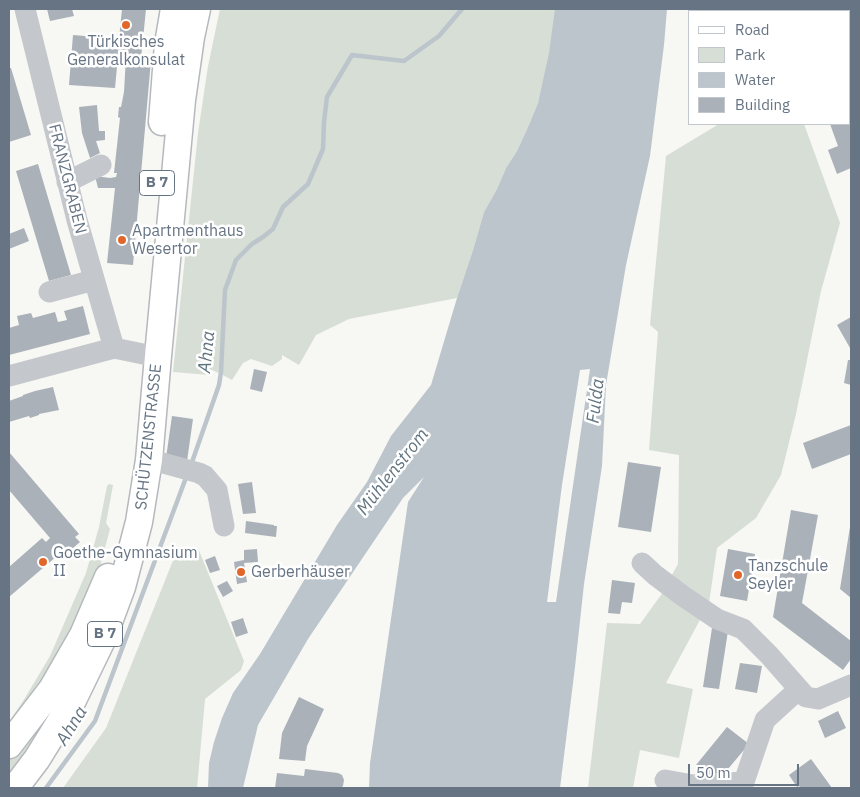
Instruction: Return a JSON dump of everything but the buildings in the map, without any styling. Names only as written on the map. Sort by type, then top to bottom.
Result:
[{"type":"main road","name":"SCHÜTZENSTRASSE","points":[[9,745],[52,689],[83,635],[107,579],[122,525],[150,355],[168,44],[179,10]]},
{"type":"main road","name":"SCHÜTZENSTRASSE","points":[[15,788],[37,759],[71,704],[103,638],[122,587],[139,522],[159,462],[150,355]]},
{"type":"street","name":"FRANZGRABEN","points":[[25,9],[67,182],[114,348]]},
{"type":"street","points":[[67,182],[101,165]]},
{"type":"street","points":[[48,292],[94,280]]},
{"type":"street","points":[[9,376],[114,348],[150,355]]},
{"type":"street","points":[[159,462],[205,476],[217,490],[224,526]]},
{"type":"street","points":[[642,563],[655,575],[717,619],[743,629],[806,697],[818,699],[851,685]]},
{"type":"street","points":[[665,780],[693,786],[746,785],[765,720],[799,689]]},
{"type":"green space","points":[[220,9],[558,9],[555,35],[538,103],[517,151],[506,168],[484,212],[457,298],[349,319],[316,335],[299,365],[282,355],[282,359],[272,366],[251,359],[243,363],[232,380],[212,370],[209,375],[173,372],[198,133],[208,66]]},
{"type":"green space","points":[[717,125],[804,125],[840,223],[821,291],[796,414],[781,475],[756,518],[717,548],[709,603],[666,683],[693,689],[679,758],[640,750],[633,788],[588,788],[607,623],[640,624],[661,595],[678,564],[679,455],[649,450],[658,332],[650,325],[666,156]]},
{"type":"green space","points":[[109,484],[113,485],[106,523],[110,529],[101,563],[85,604],[40,687],[9,729],[9,722],[50,656],[86,573]]},
{"type":"green space","points":[[198,548],[244,661],[241,670],[205,699],[197,788],[63,788],[106,728],[176,553]]},
{"type":"green space","points":[[72,677],[9,788],[9,761]]},
{"type":"water","points":[[555,9],[667,9],[650,156],[626,265],[606,385],[602,466],[584,584],[560,788],[369,788],[370,763],[408,502],[424,477],[403,498],[308,639],[258,725],[243,788],[208,788],[209,763],[214,742],[233,693],[260,654],[337,525],[367,482],[391,436],[431,385],[484,212],[506,168],[517,151],[538,103],[549,53]],"holes":[[[590,369],[556,602],[547,602],[562,485],[580,370]]]},
{"type":"waterway","name":"Ahna","points":[[191,465],[219,385],[225,290],[236,260],[252,244],[273,229],[283,207],[308,184],[323,149],[327,97],[352,55],[404,61],[439,36],[462,9]]},
{"type":"waterway","name":"Ahna","points":[[46,788],[95,721],[187,475]]},
{"type":"place","name":"Türkisches Generalkonsulat","points":[[126,25]]},
{"type":"place","name":"Apartmenthaus Wesertor","points":[[122,240]]},
{"type":"place","name":"Goethe-Gymnasium II","points":[[43,562]]},
{"type":"place","name":"Gerberhäuser","points":[[241,572]]},
{"type":"place","name":"Tanzschule Seyler","points":[[738,575]]},
{"type":"water label","name":"Fulda","points":[[596,401]]},
{"type":"water label","name":"Mühlenstrom","points":[[393,472]]}]
